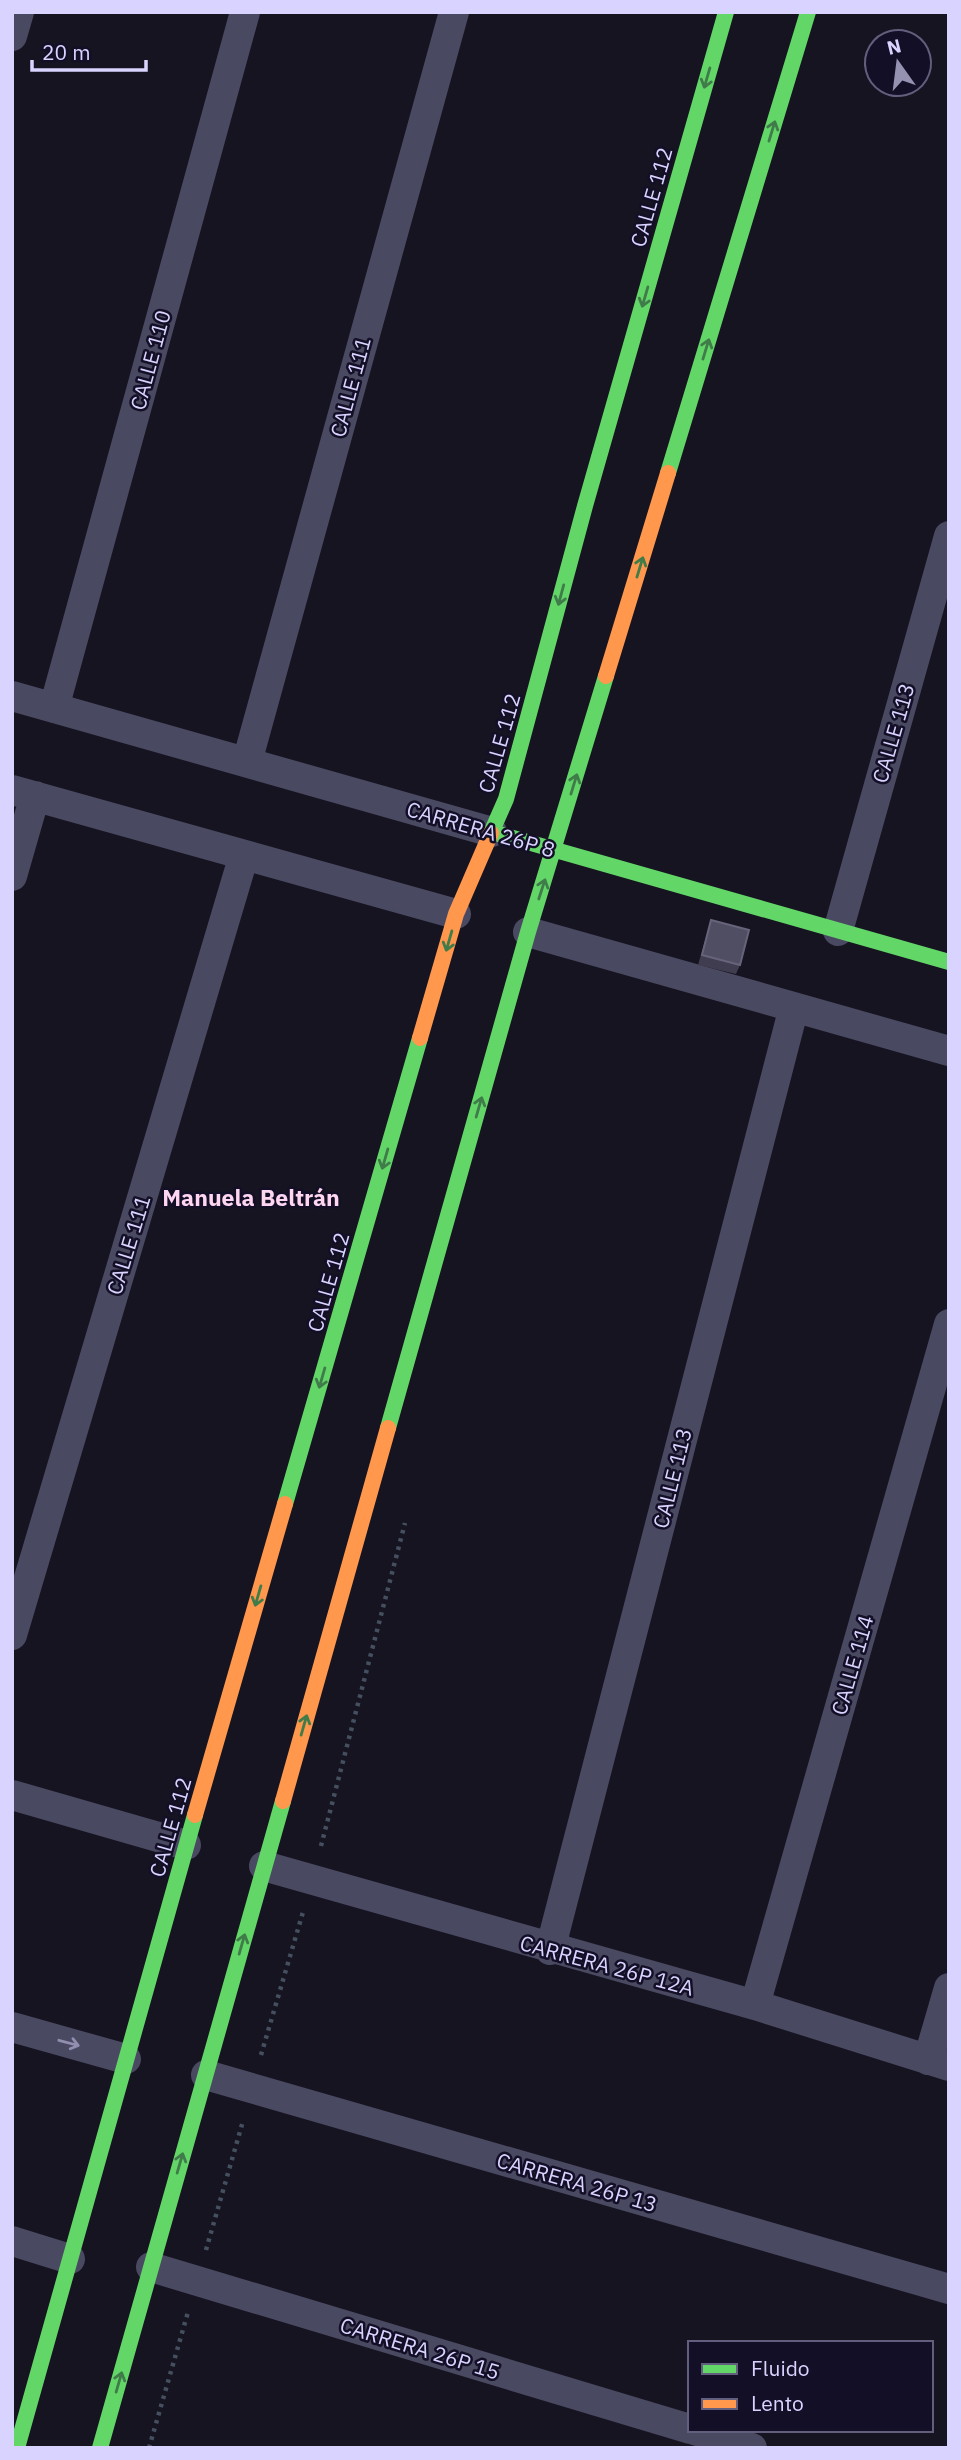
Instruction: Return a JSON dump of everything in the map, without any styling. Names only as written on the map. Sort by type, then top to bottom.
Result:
[{"type":"street","points":[[12,36],[19,12]]},
{"type":"street","name":"CALLE 110","points":[[54,708],[245,12]]},
{"type":"street","name":"CALLE 111","points":[[247,762],[454,12]]},
{"type":"street","name":"CALLE 112","points":[[17,2448],[186,1845],[456,914],[506,799],[585,506],[726,12]]},
{"type":"street","points":[[100,2448],[528,932],[808,12]]},
{"type":"street","name":"CALLE 113","points":[[838,930],[949,536]]},
{"type":"street","name":"CARRERA 26P 8","points":[[12,696],[949,962]]},
{"type":"street","points":[[12,876],[24,793],[456,914]]},
{"type":"street","name":"CALLE 111","points":[[12,1635],[244,855]]},
{"type":"street","points":[[528,932],[949,1051]]},
{"type":"street","name":"CALLE 113","points":[[550,1950],[794,1006]]},
{"type":"street","name":"CALLE 114","points":[[755,2005],[949,1324]]},
{"type":"street","points":[[12,1795],[186,1845]]},
{"type":"street","name":"CARRERA 26P 12A","points":[[264,1866],[550,1950],[755,2005],[939,2063]]},
{"type":"street","points":[[939,2063],[949,1988]]},
{"type":"street","points":[[12,2027],[126,2059]]},
{"type":"street","name":"CARRERA 26P 13","points":[[206,2075],[949,2289]]},
{"type":"street","points":[[12,2241],[71,2259]]},
{"type":"street","name":"CARRERA 26P 15","points":[[151,2267],[688,2429]]},
{"type":"street","name":"CARRERA 26P 15","points":[[699,2432],[752,2448]]},
{"type":"path","points":[[149,2448],[312,1880],[406,1517]]},
{"type":"building","points":[[711,920],[749,930],[740,965],[702,955]]},
{"type":"traffic: fast","points":[[491,833],[506,799],[585,506],[726,12]]},
{"type":"traffic: fast","points":[[668,473],[808,12]]},
{"type":"traffic: fast","points":[[388,1428],[528,932],[606,676]]},
{"type":"traffic: fast","points":[[492,832],[949,962]]},
{"type":"traffic: fast","points":[[285,1504],[420,1038]]},
{"type":"traffic: fast","points":[[100,2448],[283,1801]]},
{"type":"traffic: fast","points":[[17,2448],[195,1815]]},
{"type":"traffic: slow","points":[[606,676],[668,473]]},
{"type":"traffic: slow","points":[[420,1038],[456,914],[491,833]]},
{"type":"traffic: slow","points":[[283,1801],[388,1428]]},
{"type":"traffic: slow","points":[[195,1815],[285,1504]]},
{"type":"district","name":"Manuela Beltrán","points":[[251,1197]]}]
